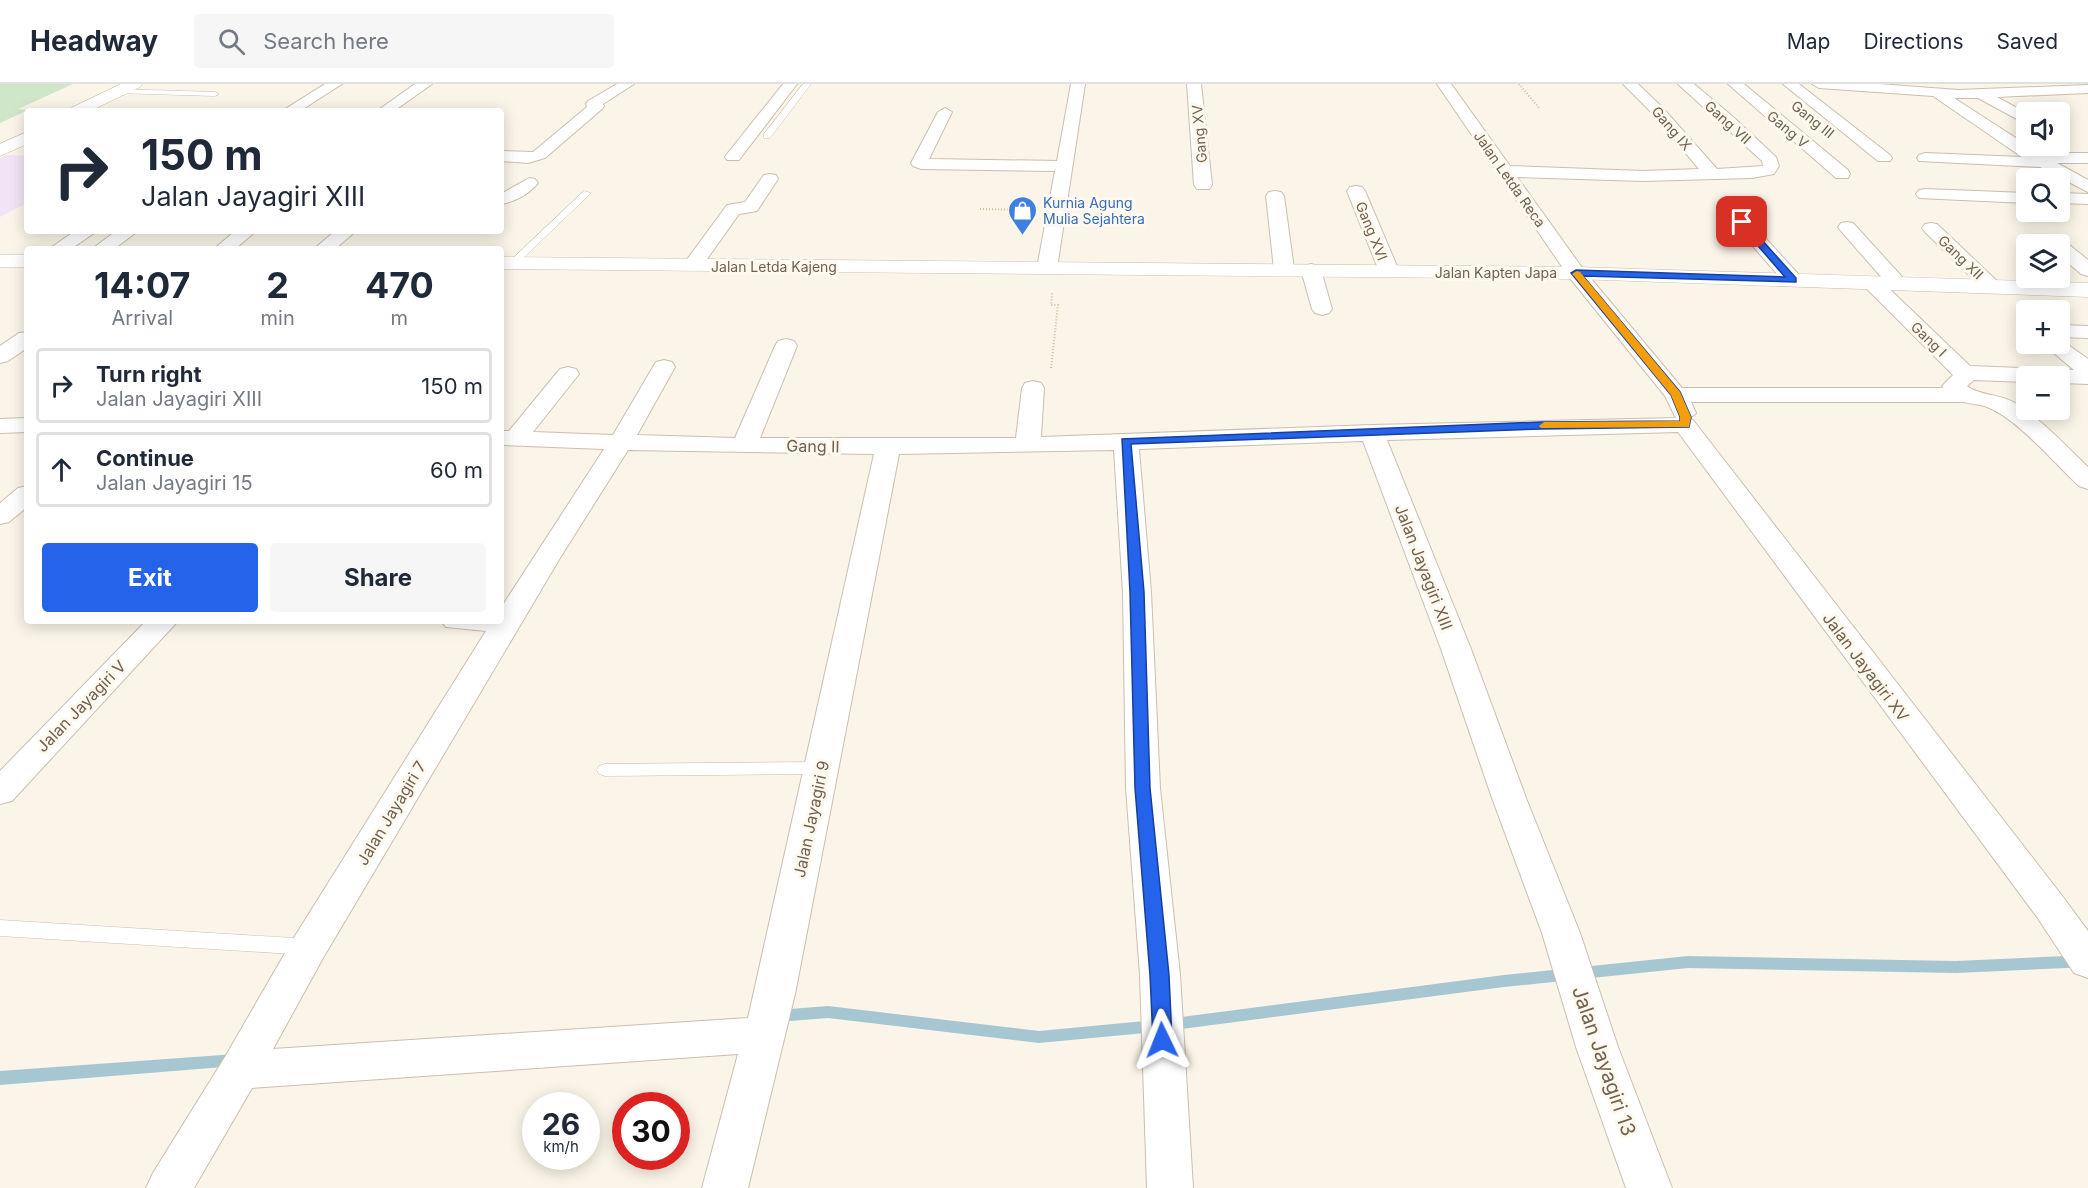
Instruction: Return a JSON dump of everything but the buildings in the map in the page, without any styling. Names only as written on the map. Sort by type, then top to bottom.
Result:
[{"type":"street","points":[[83,108],[134,84]]},
{"type":"street","points":[[294,108],[335,84]]},
{"type":"street","points":[[389,108],[425,84]]},
{"type":"street","points":[[504,156],[528,158],[538,155],[597,106],[593,104],[607,93],[616,92],[627,84]]},
{"type":"street","points":[[733,157],[790,84]]},
{"type":"street","points":[[1050,268],[1055,210],[1078,84]]},
{"type":"street","name":"Gang XV","points":[[1194,84],[1203,185]]},
{"type":"street","name":"Jalan Letda Reca","points":[[1444,84],[1576,273],[1676,394]]},
{"type":"street","name":"Gang IX","points":[[1630,84],[1657,110],[1712,174]]},
{"type":"street","name":"Gang VII","points":[[1685,84],[1726,118],[1770,160],[1771,166],[1768,170],[1758,173],[1712,174]]},
{"type":"street","name":"Gang V","points":[[1735,84],[1842,174]]},
{"type":"street","points":[[1819,84],[1937,93],[2088,89]]},
{"type":"street","points":[[1784,88],[1884,158]]},
{"type":"street","name":"Gang III","points":[[1784,88],[1857,154]]},
{"type":"street","points":[[2063,90],[2088,102]]},
{"type":"street","points":[[1937,93],[1979,123],[2042,161],[2088,196]]},
{"type":"street","points":[[1980,93],[2016,113]]},
{"type":"street","points":[[945,112],[919,162],[921,164],[1064,166]]},
{"type":"street","points":[[0,151],[24,138]]},
{"type":"street","points":[[2070,144],[2088,154]]},
{"type":"street","points":[[1964,192],[1924,159],[1950,157],[2042,161],[2088,159]]},
{"type":"street","points":[[1503,171],[1621,176],[1712,174]]},
{"type":"street","points":[[693,265],[733,209],[751,207],[770,179]]},
{"type":"street","points":[[504,199],[529,183]]},
{"type":"street","name":"Gang XVI","points":[[1356,191],[1389,271]]},
{"type":"street","points":[[1925,194],[2016,198]]},
{"type":"street","points":[[1275,196],[1284,269]]},
{"type":"street","points":[[2070,197],[2088,196]]},
{"type":"street","points":[[1742,222],[1793,280]]},
{"type":"street","points":[[1847,228],[1897,283]]},
{"type":"street","name":"Gang XII","points":[[1930,228],[1991,286]]},
{"type":"street","points":[[63,246],[83,234]]},
{"type":"street","points":[[105,246],[124,234]]},
{"type":"street","points":[[227,246],[243,234]]},
{"type":"street","points":[[327,246],[343,234]]},
{"type":"street","points":[[2070,255],[2088,270]]},
{"type":"street","points":[[0,261],[24,261]]},
{"type":"street","name":"Jalan Letda Kajeng","points":[[507,263],[1050,268]]},
{"type":"street","name":"Jalan Kapten Japa","points":[[1050,268],[1576,273],[2088,290]]},
{"type":"street","points":[[1311,270],[1322,309]]},
{"type":"street","name":"Gang I","points":[[1870,282],[1964,384]]},
{"type":"street","points":[[2070,331],[2088,332]]},
{"type":"street","points":[[0,356],[24,340]]},
{"type":"street","points":[[745,444],[786,346]]},
{"type":"street","points":[[2067,354],[2088,370]]},
{"type":"street","name":"Jalan Jayagiri 7","points":[[169,1188],[309,947],[506,623],[621,442],[664,367]]},
{"type":"street","points":[[508,439],[568,374]]},
{"type":"street","points":[[1170,1188],[1160,975],[1143,788],[1137,592],[1126,441],[1541,426],[1685,424],[1686,417],[1676,394],[1964,384],[2088,377]]},
{"type":"street","points":[[1964,384],[1997,402],[2022,420],[2088,481]]},
{"type":"street","points":[[1028,443],[1033,388]]},
{"type":"street","name":"Jalan Jayagiri XV","points":[[1685,424],[2050,907],[2088,962]]},
{"type":"street","points":[[0,426],[24,425]]},
{"type":"street","name":"Jalan Jayagiri XIII","points":[[1372,432],[1456,649],[1509,798],[1561,933]]},
{"type":"street","name":"Gang II","points":[[508,439],[888,447],[1126,441]]},
{"type":"street","name":"Jalan Jayagiri 9","points":[[725,1188],[768,1020],[888,447]]},
{"type":"street","points":[[0,516],[24,496]]},
{"type":"street","name":"Jalan Jayagiri V","points":[[0,792],[160,624]]},
{"type":"street","name":"Jalan Jayagiri 13","points":[[1561,933],[1597,1047],[1648,1188]]},
{"type":"street","points":[[241,1067],[768,1020]]},
{"type":"lane","points":[[767,136],[807,84]]},
{"type":"lane","points":[[118,91],[215,94]]},
{"type":"lane","points":[[507,263],[587,193]]},
{"type":"lane","points":[[605,770],[821,768]]},
{"type":"lane","points":[[0,928],[309,947]]},
{"type":"path","points":[[1519,84],[1540,109]]},
{"type":"path","points":[[980,209],[1055,210]]},
{"type":"path","points":[[1033,388],[1049,388],[1058,305],[1051,306],[1050,268]]},
{"type":"shaded area","points":[[6,155],[24,156],[24,205],[0,217],[0,159]]},
{"type":"green space","points":[[0,84],[73,84],[18,109],[24,110],[24,112],[0,123]]},
{"type":"waterway","points":[[778,1016],[828,1012],[1039,1037],[1166,1025],[1504,981],[1688,962],[1956,967],[2088,961]]},
{"type":"waterway","points":[[0,1078],[236,1060]]},
{"type":"slow traffic","points":[[1544,426],[1685,424],[1686,417],[1676,394],[1577,274]]},
{"type":"place","name":"Kurnia Agung Mulia Sejahtera","points":[[1022,236]]},
{"type":"route","points":[[1162,1040],[1160,975],[1143,788],[1137,592],[1126,441],[1541,426],[1685,424],[1686,417],[1676,394],[1576,273],[1793,280],[1742,222]]}]
